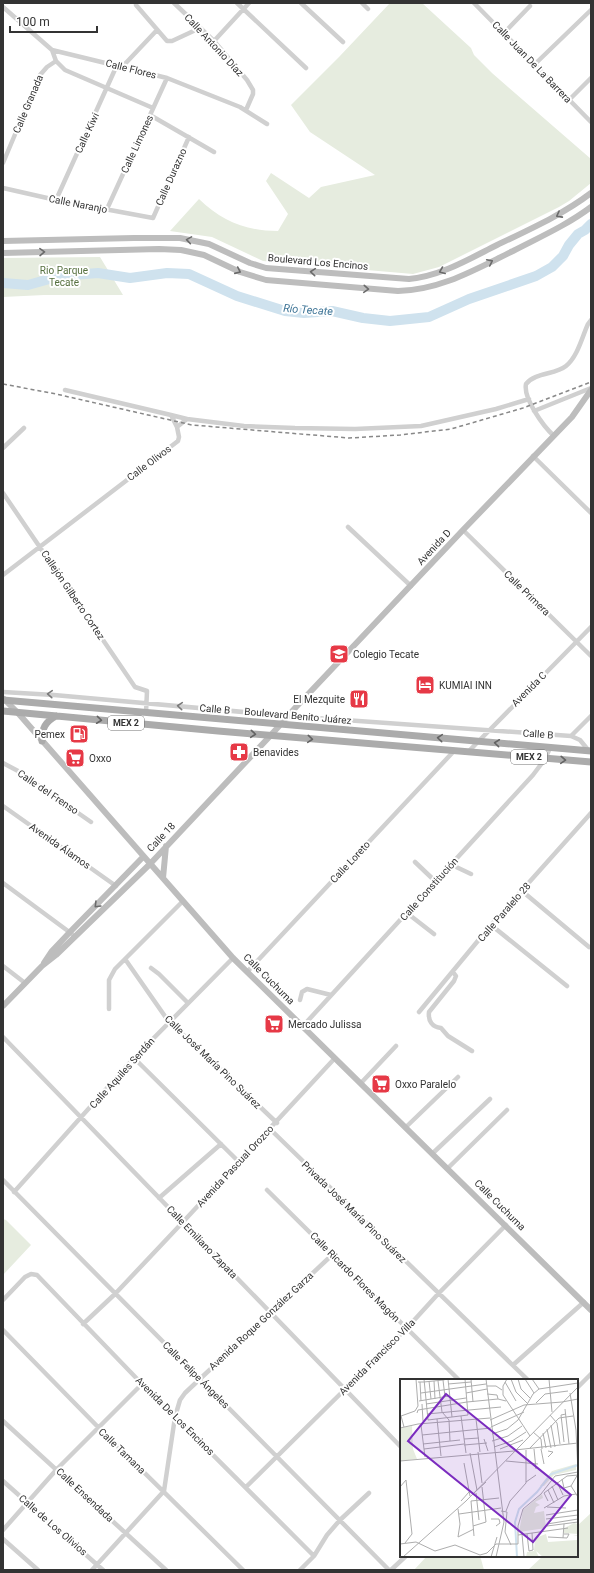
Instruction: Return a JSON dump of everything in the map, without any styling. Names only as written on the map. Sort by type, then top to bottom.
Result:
[{"type":"main road","name":"Boulevard Benito Juárez","points":[[4,700],[590,751]]},
{"type":"main road","name":"MEX 2","points":[[3,711],[591,762]]},
{"type":"main road","points":[[42,741],[44,726],[48,720],[56,716]]},
{"type":"street","points":[[136,3],[165,40],[169,42],[200,28]]},
{"type":"street","name":"Calle Antonio Díaz","points":[[174,3],[214,41],[247,80],[253,90],[252,98],[246,110]]},
{"type":"street","points":[[238,3],[306,68]]},
{"type":"street","points":[[214,41],[249,3]]},
{"type":"street","points":[[301,3],[343,42]]},
{"type":"street","points":[[362,3],[368,9]]},
{"type":"street","name":"Calle Juan De La Barrera","points":[[474,3],[591,122]]},
{"type":"street","points":[[504,33],[530,6]]},
{"type":"street","name":"Calle Flores","points":[[3,7],[52,50],[123,66],[167,78],[246,110],[267,124]]},
{"type":"street","points":[[535,64],[591,10]]},
{"type":"street","points":[[123,66],[157,30]]},
{"type":"street","points":[[52,50],[56,61],[65,70],[153,108]]},
{"type":"street","name":"Calle Granada","points":[[3,163],[40,75],[47,67],[56,61]]},
{"type":"street","name":"Calle Kiwi","points":[[56,200],[117,65]]},
{"type":"street","name":"Calle Limones","points":[[107,209],[167,78]]},
{"type":"street","points":[[569,100],[591,78]]},
{"type":"street","points":[[150,115],[214,152]]},
{"type":"street","name":"Calle Durazno","points":[[153,218],[189,137]]},
{"type":"street","name":"Calle Naranjo","points":[[3,188],[56,200],[153,218]]},
{"type":"street","name":"Boulevard Los Encinos","points":[[3,241],[180,238],[209,244],[250,263],[266,268],[391,279],[418,278],[450,268],[551,219],[568,210],[591,193]]},
{"type":"street","points":[[3,253],[159,249],[193,252],[204,254],[240,272],[266,280],[412,291],[451,281],[560,228],[591,207]]},
{"type":"street","points":[[134,238],[135,250]]},
{"type":"street","points":[[554,436],[543,426],[534,411],[526,391],[526,384],[534,378],[567,366],[591,320]]},
{"type":"street","points":[[534,411],[591,389]]},
{"type":"street","name":"Avenida D","points":[[288,716],[533,456],[554,436],[575,413],[591,389]]},
{"type":"street","points":[[65,390],[187,419],[244,426],[355,429],[430,425],[496,409],[529,399]]},
{"type":"street","points":[[171,415],[177,427],[187,419]]},
{"type":"street","name":"Calle Olivos","points":[[3,574],[178,441],[179,437],[177,427]]},
{"type":"street","points":[[3,448],[24,428]]},
{"type":"street","points":[[533,456],[591,513]]},
{"type":"street","name":"Callejón Gilberto Cortez","points":[[3,493],[136,687],[147,691],[146,703]]},
{"type":"street","points":[[348,526],[411,586]]},
{"type":"street","name":"Calle Primera","points":[[463,530],[591,656]]},
{"type":"street","name":"Avenida C","points":[[468,752],[591,627]]},
{"type":"street","name":"Calle B","points":[[3,692],[288,716],[571,736]]},
{"type":"street","name":"Calle Cuchuma","points":[[4,700],[18,713],[233,958],[591,1310]]},
{"type":"street","points":[[146,703],[146,712]]},
{"type":"street","name":"Calle 18","points":[[3,1006],[42,966],[56,955],[150,864],[288,716]]},
{"type":"street","points":[[590,751],[580,740],[571,736],[591,716]]},
{"type":"street","name":"Calle Constitución","points":[[303,1026],[533,775],[545,759],[550,748]]},
{"type":"street","name":"Calle Loreto","points":[[247,972],[454,751]]},
{"type":"street","name":"Calle del Frenso","points":[[3,763],[18,770],[91,822]]},
{"type":"street","name":"Avenida Álamos","points":[[3,806],[66,849],[116,886]]},
{"type":"street","name":"Calle Paralelo 28","points":[[419,1012],[492,925],[591,813]]},
{"type":"street","points":[[163,878],[166,846]]},
{"type":"street","name":"Calle 18","points":[[42,966],[52,951],[144,857]]},
{"type":"street","points":[[415,862],[436,882]]},
{"type":"street","points":[[452,865],[471,874]]},
{"type":"street","points":[[3,883],[75,936]]},
{"type":"street","points":[[522,891],[589,947]]},
{"type":"street","points":[[109,1009],[109,980],[115,970],[182,901]]},
{"type":"street","points":[[407,913],[434,934]]},
{"type":"street","points":[[492,925],[567,986]]},
{"type":"street","name":"Calle Aquiles Serdán","points":[[14,1192],[134,1058],[233,958]]},
{"type":"street","name":"Calle José María Pino Suárez","points":[[125,959],[169,1022],[277,1122]]},
{"type":"street","points":[[3,966],[25,984]]},
{"type":"street","points":[[151,968],[188,1003]]},
{"type":"street","points":[[453,972],[456,976],[454,981],[429,1012],[429,1017],[431,1023],[435,1027],[441,1028],[448,1036],[472,1051]]},
{"type":"street","points":[[300,1000],[302,992],[307,989],[332,995]]},
{"type":"street","name":"Calle Emiliano Zapata","points":[[3,1037],[400,1446]]},
{"type":"street","points":[[361,1083],[396,1046]]},
{"type":"street","points":[[134,1058],[239,1162]]},
{"type":"street","name":"Avenida Pascual Orozco","points":[[83,1324],[115,1294],[270,1130],[335,1058]]},
{"type":"street","points":[[406,1127],[458,1078]]},
{"type":"street","points":[[433,1153],[490,1099]]},
{"type":"street","points":[[448,1168],[507,1110]]},
{"type":"street","name":"Privada José María Pino Suárez","points":[[270,1130],[438,1294]]},
{"type":"street","points":[[159,1198],[221,1144]]},
{"type":"street","name":"Calle Felipe Ángeles","points":[[3,1180],[390,1570]]},
{"type":"street","name":"Calle Ricardo Flores Magón","points":[[267,1190],[458,1379]]},
{"type":"street","name":"Avenida Francisco Villa","points":[[246,1487],[407,1328],[438,1294],[506,1225]]},
{"type":"street","name":"Avenida Roque González Garza","points":[[164,1491],[175,1417],[180,1400],[199,1379],[332,1254]]},
{"type":"street","name":"Avenida De Los Encinos","points":[[3,1300],[25,1277],[32,1274],[36,1275],[142,1384],[314,1556]]},
{"type":"street","points":[[438,1294],[527,1379]]},
{"type":"street","points":[[512,1365],[584,1302]]},
{"type":"street","name":"Calle Tamana","points":[[3,1330],[98,1427],[243,1570]]},
{"type":"street","points":[[578,1387],[591,1374]]},
{"type":"street","points":[[3,1530],[57,1469],[142,1384]]},
{"type":"street","name":"Calle Ensendada","points":[[3,1421],[166,1570]]},
{"type":"street","name":"Calle de Los Olivios","points":[[3,1481],[103,1570]]},
{"type":"street","points":[[92,1570],[164,1491]]},
{"type":"street","points":[[300,1570],[314,1556],[327,1535],[340,1520],[369,1493]]},
{"type":"street","points":[[3,1539],[34,1569]]},
{"type":"street","points":[[390,1570],[405,1557]]},
{"type":"green space","points":[[390,3],[422,3],[471,48],[474,55],[492,73],[591,159],[591,183],[559,207],[439,267],[413,274],[263,261],[212,237],[170,231],[199,199],[226,219],[235,223],[255,229],[278,231],[288,214],[266,181],[271,173],[309,198],[321,187],[375,175],[310,132],[291,105]]},
{"type":"green space","name":"Rio Parque Tecate","points":[[100,257],[123,295],[44,295],[3,297],[3,258]]},
{"type":"green space","points":[[3,1219],[6,1220],[31,1245],[3,1275]]},
{"type":"green space","points":[[591,1513],[591,1570],[528,1570],[542,1557],[578,1557],[578,1525]]},
{"type":"green space","points":[[426,1557],[480,1557],[484,1570],[414,1570]]},
{"type":"waterway","name":"Río Tecate","points":[[3,283],[28,285],[60,276],[98,273],[130,278],[167,273],[189,274],[237,296],[285,311],[304,313],[332,311],[363,318],[390,321],[429,317],[469,299],[536,276],[552,267],[563,256],[569,245],[578,234],[591,224]]},
{"type":"railway","points":[[3,384],[56,394],[192,425],[349,438],[400,435],[451,429],[523,408],[591,382]]},
{"type":"place","name":"Colegio Tecate","points":[[339,654]]},
{"type":"place","name":"KUMIAI INN","points":[[425,685]]},
{"type":"place","name":"El Mezquite","points":[[359,699]]},
{"type":"place","name":"Pemex","points":[[79,734]]},
{"type":"place","name":"Benavides","points":[[239,752]]},
{"type":"place","name":"Oxxo","points":[[75,758]]},
{"type":"place","name":"Mercado Julissa","points":[[274,1024]]},
{"type":"place","name":"Oxxo Paralelo","points":[[381,1084]]}]
